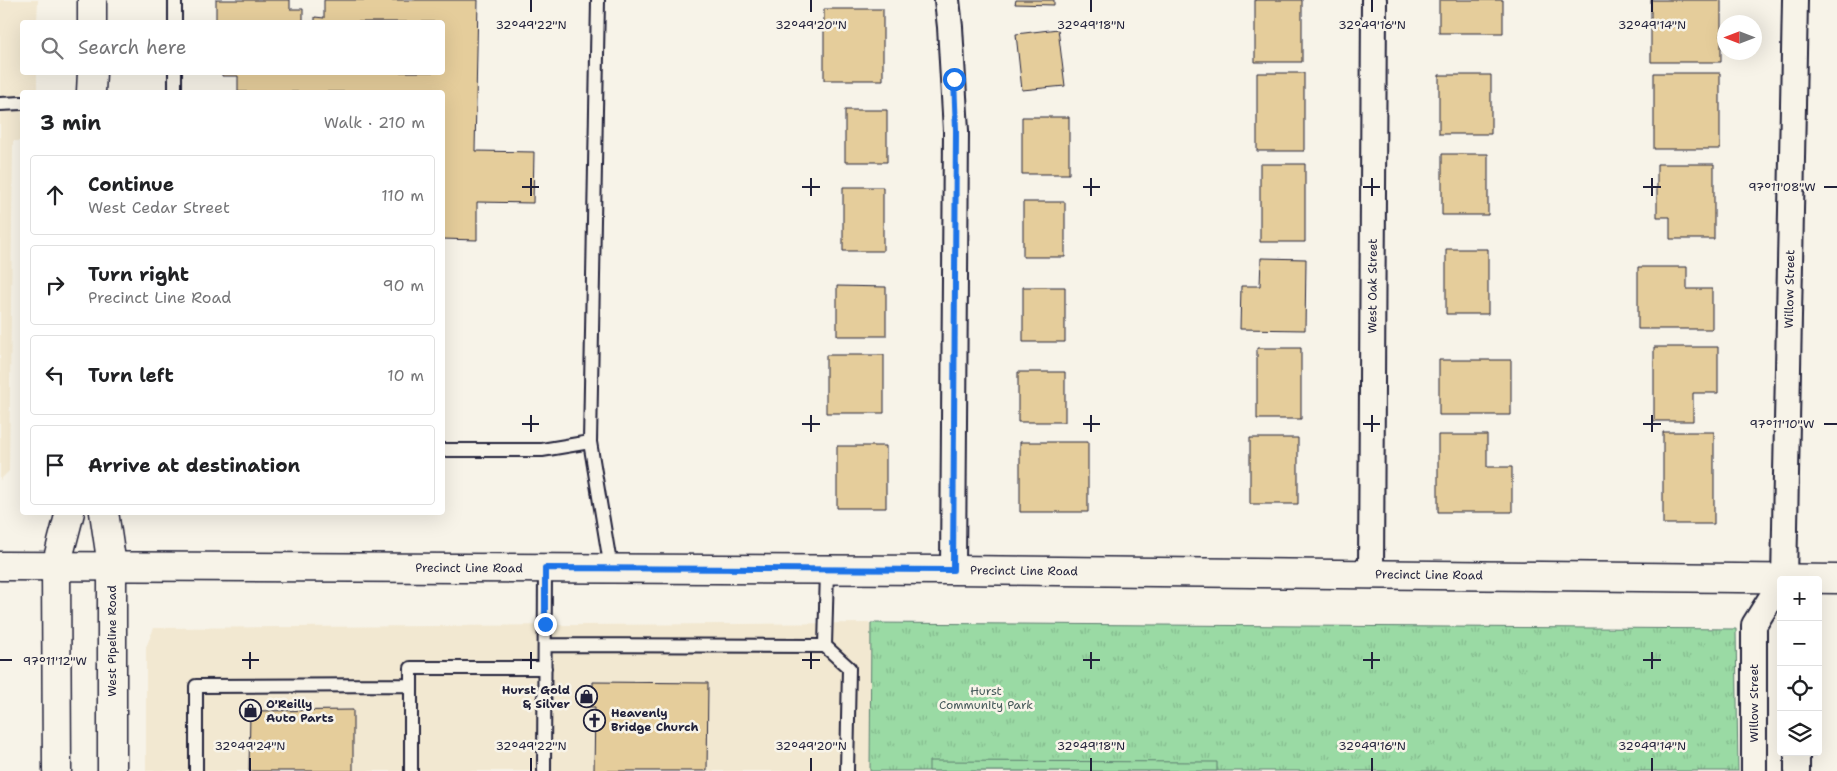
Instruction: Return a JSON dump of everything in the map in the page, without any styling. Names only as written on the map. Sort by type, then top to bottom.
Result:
[{"type":"main road","points":[[92,0],[92,20]]},
{"type":"main road","points":[[92,75],[92,90]]},
{"type":"main road","points":[[57,771],[56,566],[69,515]]},
{"type":"main road","name":"West Pipeline Road","points":[[104,515],[112,566],[112,771]]},
{"type":"main road","name":"Precinct Line Road","points":[[0,566],[953,570],[1777,580]]},
{"type":"main road","name":"Precinct Line Road","points":[[1822,579],[1837,579]]},
{"type":"street","points":[[947,0],[951,36],[956,130],[953,570]]},
{"type":"street","name":"West Oak Street","points":[[1371,574],[1374,0]]},
{"type":"street","name":"Willow Street","points":[[1782,576],[1795,0]]},
{"type":"street","name":"Willow Street","points":[[1754,771],[1754,625],[1777,588]]},
{"type":"street","points":[[1797,756],[1797,771]]},
{"type":"lane","points":[[175,0],[175,20]]},
{"type":"lane","points":[[598,0],[590,442],[611,568]]},
{"type":"lane","points":[[175,75],[175,90]]},
{"type":"lane","points":[[0,104],[20,103]]},
{"type":"lane","points":[[445,450],[542,450],[590,442]]},
{"type":"lane","points":[[544,771],[545,568]]},
{"type":"lane","points":[[825,646],[827,570]]},
{"type":"lane","points":[[545,645],[825,646],[849,668],[847,771]]},
{"type":"lane","points":[[411,771],[411,668],[545,668]]},
{"type":"lane","points":[[196,771],[196,686],[411,685]]},
{"type":"shaded area","points":[[0,0],[38,0],[37,20],[20,20],[20,75],[37,75],[37,90],[20,90],[20,141],[13,141],[9,471],[0,480]]},
{"type":"shaded area","points":[[871,623],[870,771],[146,771],[146,647],[154,628]]},
{"type":"green space","name":"Hurst Community Park","points":[[871,623],[1736,629],[1738,771],[870,771]]},
{"type":"green space","points":[[929,761],[1217,762],[1217,771],[929,771]]},
{"type":"building","points":[[216,0],[290,0],[290,9],[303,9],[303,20],[216,20]]},
{"type":"building","points":[[324,0],[478,0],[475,151],[534,152],[533,203],[477,202],[477,240],[445,239],[445,90],[238,90],[238,76],[222,76],[445,75],[445,20],[315,20],[315,17],[324,18]]},
{"type":"building","points":[[1016,0],[1054,0],[1054,5],[1015,4]]},
{"type":"building","points":[[1255,0],[1302,0],[1302,62],[1255,62]]},
{"type":"building","points":[[1439,0],[1503,0],[1503,33],[1439,33]]},
{"type":"building","points":[[1651,0],[1721,0],[1721,15],[1717,15],[1717,60],[1721,60],[1721,62],[1651,62]]},
{"type":"building","points":[[824,9],[883,9],[883,80],[824,80]]},
{"type":"building","points":[[1058,29],[1065,86],[1022,90],[1016,34]]},
{"type":"building","points":[[1257,73],[1304,73],[1304,151],[1257,151]]},
{"type":"building","points":[[1654,73],[1720,73],[1720,149],[1654,149]]},
{"type":"building","points":[[1439,75],[1491,75],[1491,134],[1439,134]]},
{"type":"building","points":[[845,110],[887,110],[887,162],[845,162]]},
{"type":"building","points":[[1022,117],[1069,117],[1069,174],[1022,174]]},
{"type":"building","points":[[1442,154],[1488,154],[1488,215],[1442,215]]},
{"type":"building","points":[[1260,164],[1305,164],[1305,242],[1260,242]]},
{"type":"building","points":[[1657,164],[1714,164],[1714,239],[1670,239],[1670,217],[1657,217]]},
{"type":"building","points":[[843,187],[883,187],[883,251],[843,251]]},
{"type":"building","points":[[1023,202],[1065,202],[1065,257],[1023,257]]},
{"type":"building","points":[[1446,249],[1488,249],[1488,314],[1446,314]]},
{"type":"building","points":[[1261,258],[1306,259],[1305,330],[1240,329],[1241,286],[1260,286]]},
{"type":"building","points":[[1638,267],[1687,267],[1687,289],[1712,289],[1712,329],[1638,329]]},
{"type":"building","points":[[837,286],[886,287],[886,336],[837,336]]},
{"type":"building","points":[[1023,287],[1065,287],[1065,342],[1023,342]]},
{"type":"building","points":[[1654,347],[1718,347],[1718,393],[1693,393],[1693,421],[1654,421]]},
{"type":"building","points":[[1257,348],[1301,348],[1301,419],[1257,419]]},
{"type":"building","points":[[826,355],[884,355],[884,413],[826,413]]},
{"type":"building","points":[[1439,360],[1511,360],[1511,415],[1439,415]]},
{"type":"building","points":[[1018,372],[1065,372],[1065,422],[1018,422]]},
{"type":"building","points":[[1663,432],[1714,432],[1714,524],[1663,524]]},
{"type":"building","points":[[1438,435],[1487,435],[1487,467],[1512,467],[1512,512],[1438,512]]},
{"type":"building","points":[[1250,438],[1298,438],[1298,504],[1250,504]]},
{"type":"building","points":[[1020,442],[1088,442],[1088,512],[1020,512]]},
{"type":"building","points":[[837,446],[886,446],[886,508],[837,508]]},
{"type":"building","points":[[593,682],[708,683],[707,771],[594,771],[595,707],[586,707],[586,686],[593,686]]},
{"type":"building","points":[[353,710],[353,771],[249,771],[250,711]]},
{"type":"place","name":"Hurst Gold & Silver","points":[[586,697]]},
{"type":"place","name":"O'Reilly Auto Parts","points":[[250,711]]},
{"type":"place","name":"Heavenly Bridge Church","points":[[595,720]]},
{"type":"route","points":[[545,624],[545,568],[953,570],[956,130],[954,79]]}]
